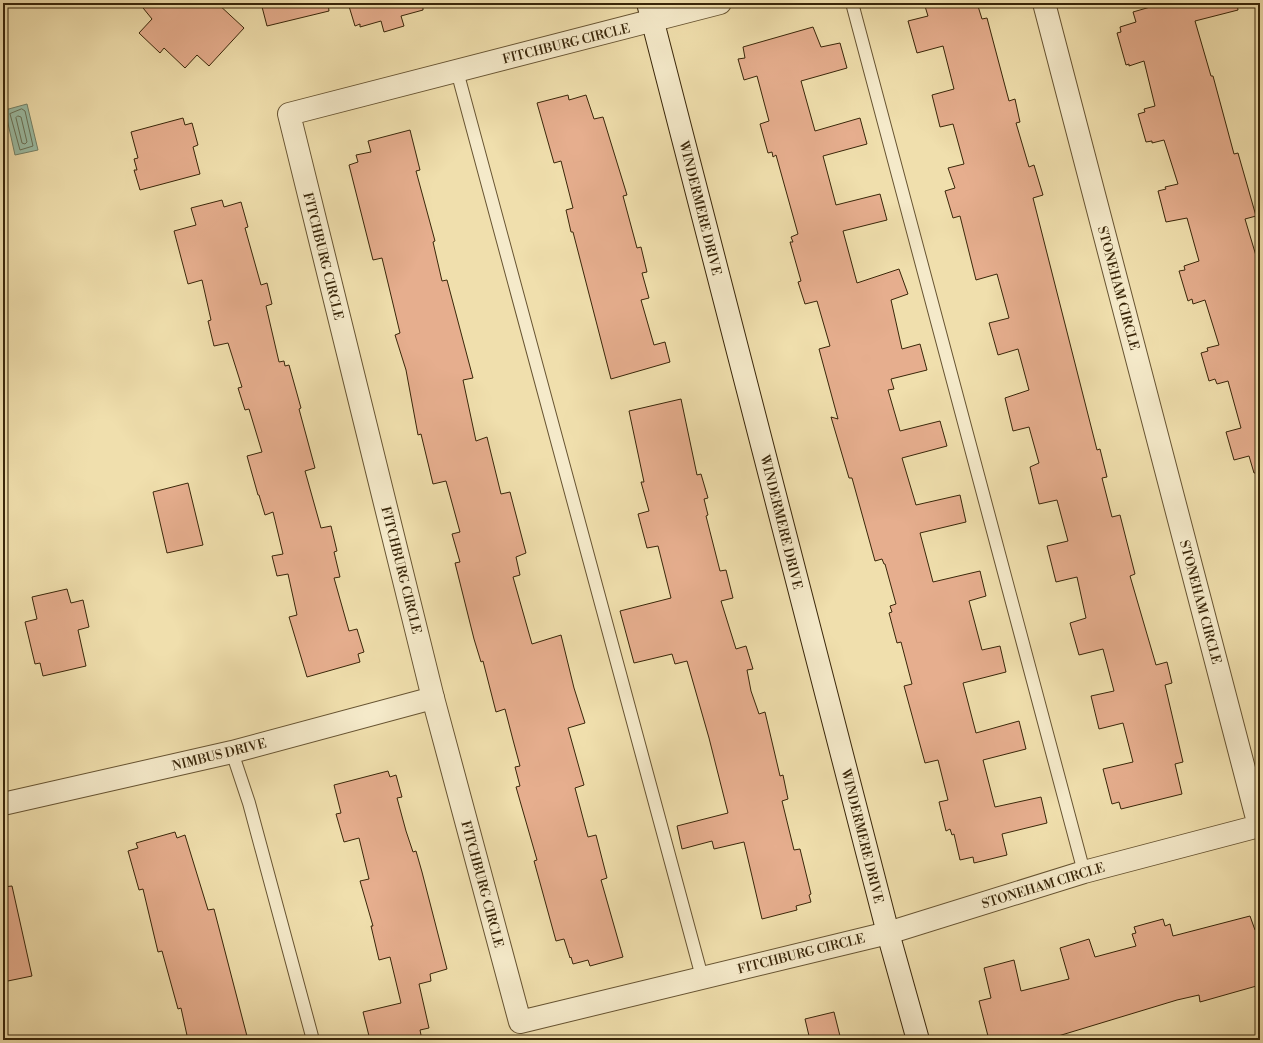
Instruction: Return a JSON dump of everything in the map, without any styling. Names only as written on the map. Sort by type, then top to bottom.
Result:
[{"type":"street","points":[[650,12],[720,3]]},
{"type":"street","name":"STONEHAM CIRCLE","points":[[888,932],[1084,872],[1260,826],[1044,3]]},
{"type":"street","name":"FITCHBURG CIRCLE","points":[[650,12],[457,71],[289,114],[433,698],[520,1022],[888,932]]},
{"type":"street","name":"WINDERMERE DRIVE","points":[[650,12],[888,932],[918,1040]]},
{"type":"street","name":"NIMBUS DRIVE","points":[[3,804],[232,752],[433,698]]},
{"type":"lane","points":[[852,3],[1084,872]]},
{"type":"lane","points":[[457,71],[702,977]]},
{"type":"lane","points":[[232,752],[249,803],[312,1040]]},
{"type":"water","points":[[27,104],[38,150],[15,155],[5,110]]},
{"type":"building","points":[[139,3],[217,3],[244,28],[209,66],[197,55],[185,68],[164,48],[160,53],[139,33],[152,19]]},
{"type":"building","points":[[261,3],[328,3],[329,11],[267,26]]},
{"type":"building","points":[[348,3],[423,3],[423,10],[401,16],[404,26],[384,32],[381,21],[360,27],[360,24],[355,26]]},
{"type":"building","points":[[924,3],[977,3],[982,19],[987,18],[1009,101],[1015,99],[1020,122],[1016,123],[1029,167],[1034,165],[1043,195],[1033,198],[1097,450],[1100,449],[1107,477],[1102,478],[1112,517],[1120,515],[1135,574],[1130,576],[1156,665],[1167,662],[1172,683],[1165,685],[1183,762],[1175,764],[1182,794],[1121,809],[1119,802],[1112,804],[1103,769],[1133,762],[1123,723],[1099,729],[1091,696],[1114,691],[1103,649],[1079,655],[1070,623],[1086,618],[1077,577],[1056,582],[1047,546],[1068,541],[1057,500],[1039,504],[1030,467],[1039,463],[1029,427],[1013,431],[1005,398],[1029,390],[1018,349],[998,355],[989,323],[1009,318],[997,274],[976,280],[960,216],[953,218],[945,191],[955,188],[948,168],[964,164],[953,124],[940,127],[932,95],[954,89],[943,46],[917,53],[908,21],[928,16]]},
{"type":"building","points":[[1164,3],[1237,3],[1238,10],[1195,21],[1211,76],[1213,76],[1234,154],[1238,153],[1256,216],[1245,219],[1260,269],[1260,473],[1254,473],[1249,456],[1234,460],[1226,432],[1241,428],[1228,381],[1217,384],[1215,379],[1209,381],[1201,353],[1208,351],[1207,348],[1219,345],[1205,300],[1193,304],[1192,299],[1188,301],[1179,271],[1185,270],[1184,266],[1199,261],[1187,218],[1166,222],[1158,191],[1166,189],[1165,187],[1178,184],[1164,140],[1152,143],[1152,141],[1146,142],[1138,114],[1145,112],[1144,109],[1155,106],[1144,61],[1129,66],[1129,64],[1126,65],[1117,33],[1121,32],[1120,27],[1136,22],[1133,12]]},
{"type":"building","points":[[813,27],[821,47],[840,43],[847,68],[801,81],[815,131],[860,118],[867,144],[823,156],[836,205],[880,194],[887,220],[843,231],[857,283],[899,269],[908,294],[891,300],[902,349],[920,344],[927,370],[891,379],[894,389],[888,390],[900,431],[940,421],[947,446],[902,458],[916,505],[960,495],[966,522],[920,533],[933,582],[980,571],[986,596],[969,601],[982,650],[1000,646],[1006,672],[963,683],[976,733],[1019,721],[1026,749],[983,760],[995,807],[1041,797],[1047,823],[1002,834],[1007,855],[974,863],[973,857],[960,860],[954,834],[952,835],[950,829],[946,831],[939,802],[948,800],[938,760],[925,763],[904,686],[912,684],[901,642],[897,643],[889,613],[892,612],[890,606],[896,604],[885,564],[882,559],[875,561],[852,478],[849,478],[831,417],[838,419],[819,349],[830,346],[817,301],[805,304],[798,282],[801,281],[790,242],[793,242],[791,237],[798,234],[776,155],[773,157],[772,152],[768,153],[760,124],[769,121],[757,76],[744,80],[738,59],[745,58],[743,47]]},
{"type":"building","points":[[568,95],[569,100],[586,95],[594,119],[603,117],[627,195],[623,196],[637,248],[641,247],[647,272],[642,273],[649,298],[641,300],[654,345],[665,342],[670,362],[611,379],[573,232],[571,232],[566,210],[573,208],[561,161],[554,163],[537,103]]},
{"type":"building","points":[[183,118],[185,125],[192,123],[198,145],[193,147],[200,174],[140,190],[134,170],[137,170],[134,159],[138,158],[131,132]]},
{"type":"building","points":[[410,130],[420,170],[416,171],[435,241],[433,242],[442,281],[447,280],[473,378],[463,380],[476,441],[487,437],[501,494],[510,492],[526,553],[516,557],[520,575],[513,577],[532,644],[561,635],[574,688],[585,723],[568,728],[584,785],[575,788],[588,837],[596,835],[607,878],[601,880],[623,957],[590,966],[588,960],[573,964],[564,939],[556,941],[534,861],[537,860],[516,787],[520,786],[515,767],[520,766],[505,709],[496,712],[483,661],[481,662],[474,639],[455,563],[460,562],[452,534],[460,532],[446,481],[433,484],[421,434],[418,435],[406,370],[395,335],[400,333],[382,258],[373,260],[349,165],[358,162],[356,155],[371,152],[368,141]]},
{"type":"building","points":[[222,200],[224,207],[241,202],[248,227],[245,228],[261,285],[267,283],[272,304],[266,306],[279,362],[284,361],[285,366],[289,365],[315,468],[305,471],[321,528],[331,526],[337,551],[334,552],[340,577],[334,578],[349,631],[357,629],[364,652],[358,654],[360,662],[307,677],[289,617],[297,615],[288,574],[277,576],[272,556],[283,554],[273,512],[265,515],[247,456],[262,452],[249,409],[245,410],[238,388],[242,387],[228,343],[214,346],[208,321],[211,320],[202,280],[188,284],[174,231],[196,225],[191,208]]},
{"type":"building","points":[[681,399],[697,475],[701,474],[708,498],[704,499],[708,515],[706,516],[720,571],[726,570],[733,598],[721,601],[736,649],[746,646],[753,669],[747,670],[751,691],[759,714],[765,712],[780,776],[783,775],[788,799],[782,801],[794,850],[800,849],[811,894],[809,895],[811,902],[796,906],[797,910],[762,919],[744,842],[714,849],[712,841],[682,849],[677,826],[728,813],[709,738],[687,661],[675,664],[672,654],[634,663],[620,611],[671,598],[658,546],[647,548],[638,514],[649,511],[641,482],[644,482],[629,411]]},
{"type":"building","points":[[188,483],[203,545],[167,553],[153,492]]},
{"type":"building","points":[[67,589],[71,603],[83,600],[89,627],[78,630],[86,666],[43,676],[40,663],[35,664],[25,622],[37,619],[32,597]]},
{"type":"building","points":[[388,771],[390,777],[396,775],[402,797],[397,798],[413,852],[416,851],[447,969],[430,974],[431,981],[419,984],[429,1028],[420,1030],[422,1040],[370,1040],[363,1012],[401,1003],[390,957],[379,960],[371,926],[373,926],[360,881],[369,879],[359,838],[344,842],[336,814],[341,813],[334,785]]},
{"type":"building","points":[[175,832],[177,838],[185,835],[208,910],[214,909],[248,1040],[188,1040],[181,1008],[178,1009],[162,951],[158,952],[143,889],[139,890],[128,851],[138,848],[136,843]]},
{"type":"building","points":[[12,886],[32,976],[3,982],[3,887]]},
{"type":"building","points":[[1250,916],[1255,930],[1260,929],[1260,985],[1200,1002],[1199,995],[1177,1000],[1045,1040],[989,1040],[979,1001],[991,998],[984,968],[1014,960],[1021,991],[1069,979],[1060,948],[1089,939],[1095,957],[1136,946],[1132,934],[1136,933],[1134,927],[1163,919],[1165,926],[1170,924],[1173,936]]},
{"type":"building","points":[[834,1012],[841,1040],[810,1040],[805,1019]]}]
